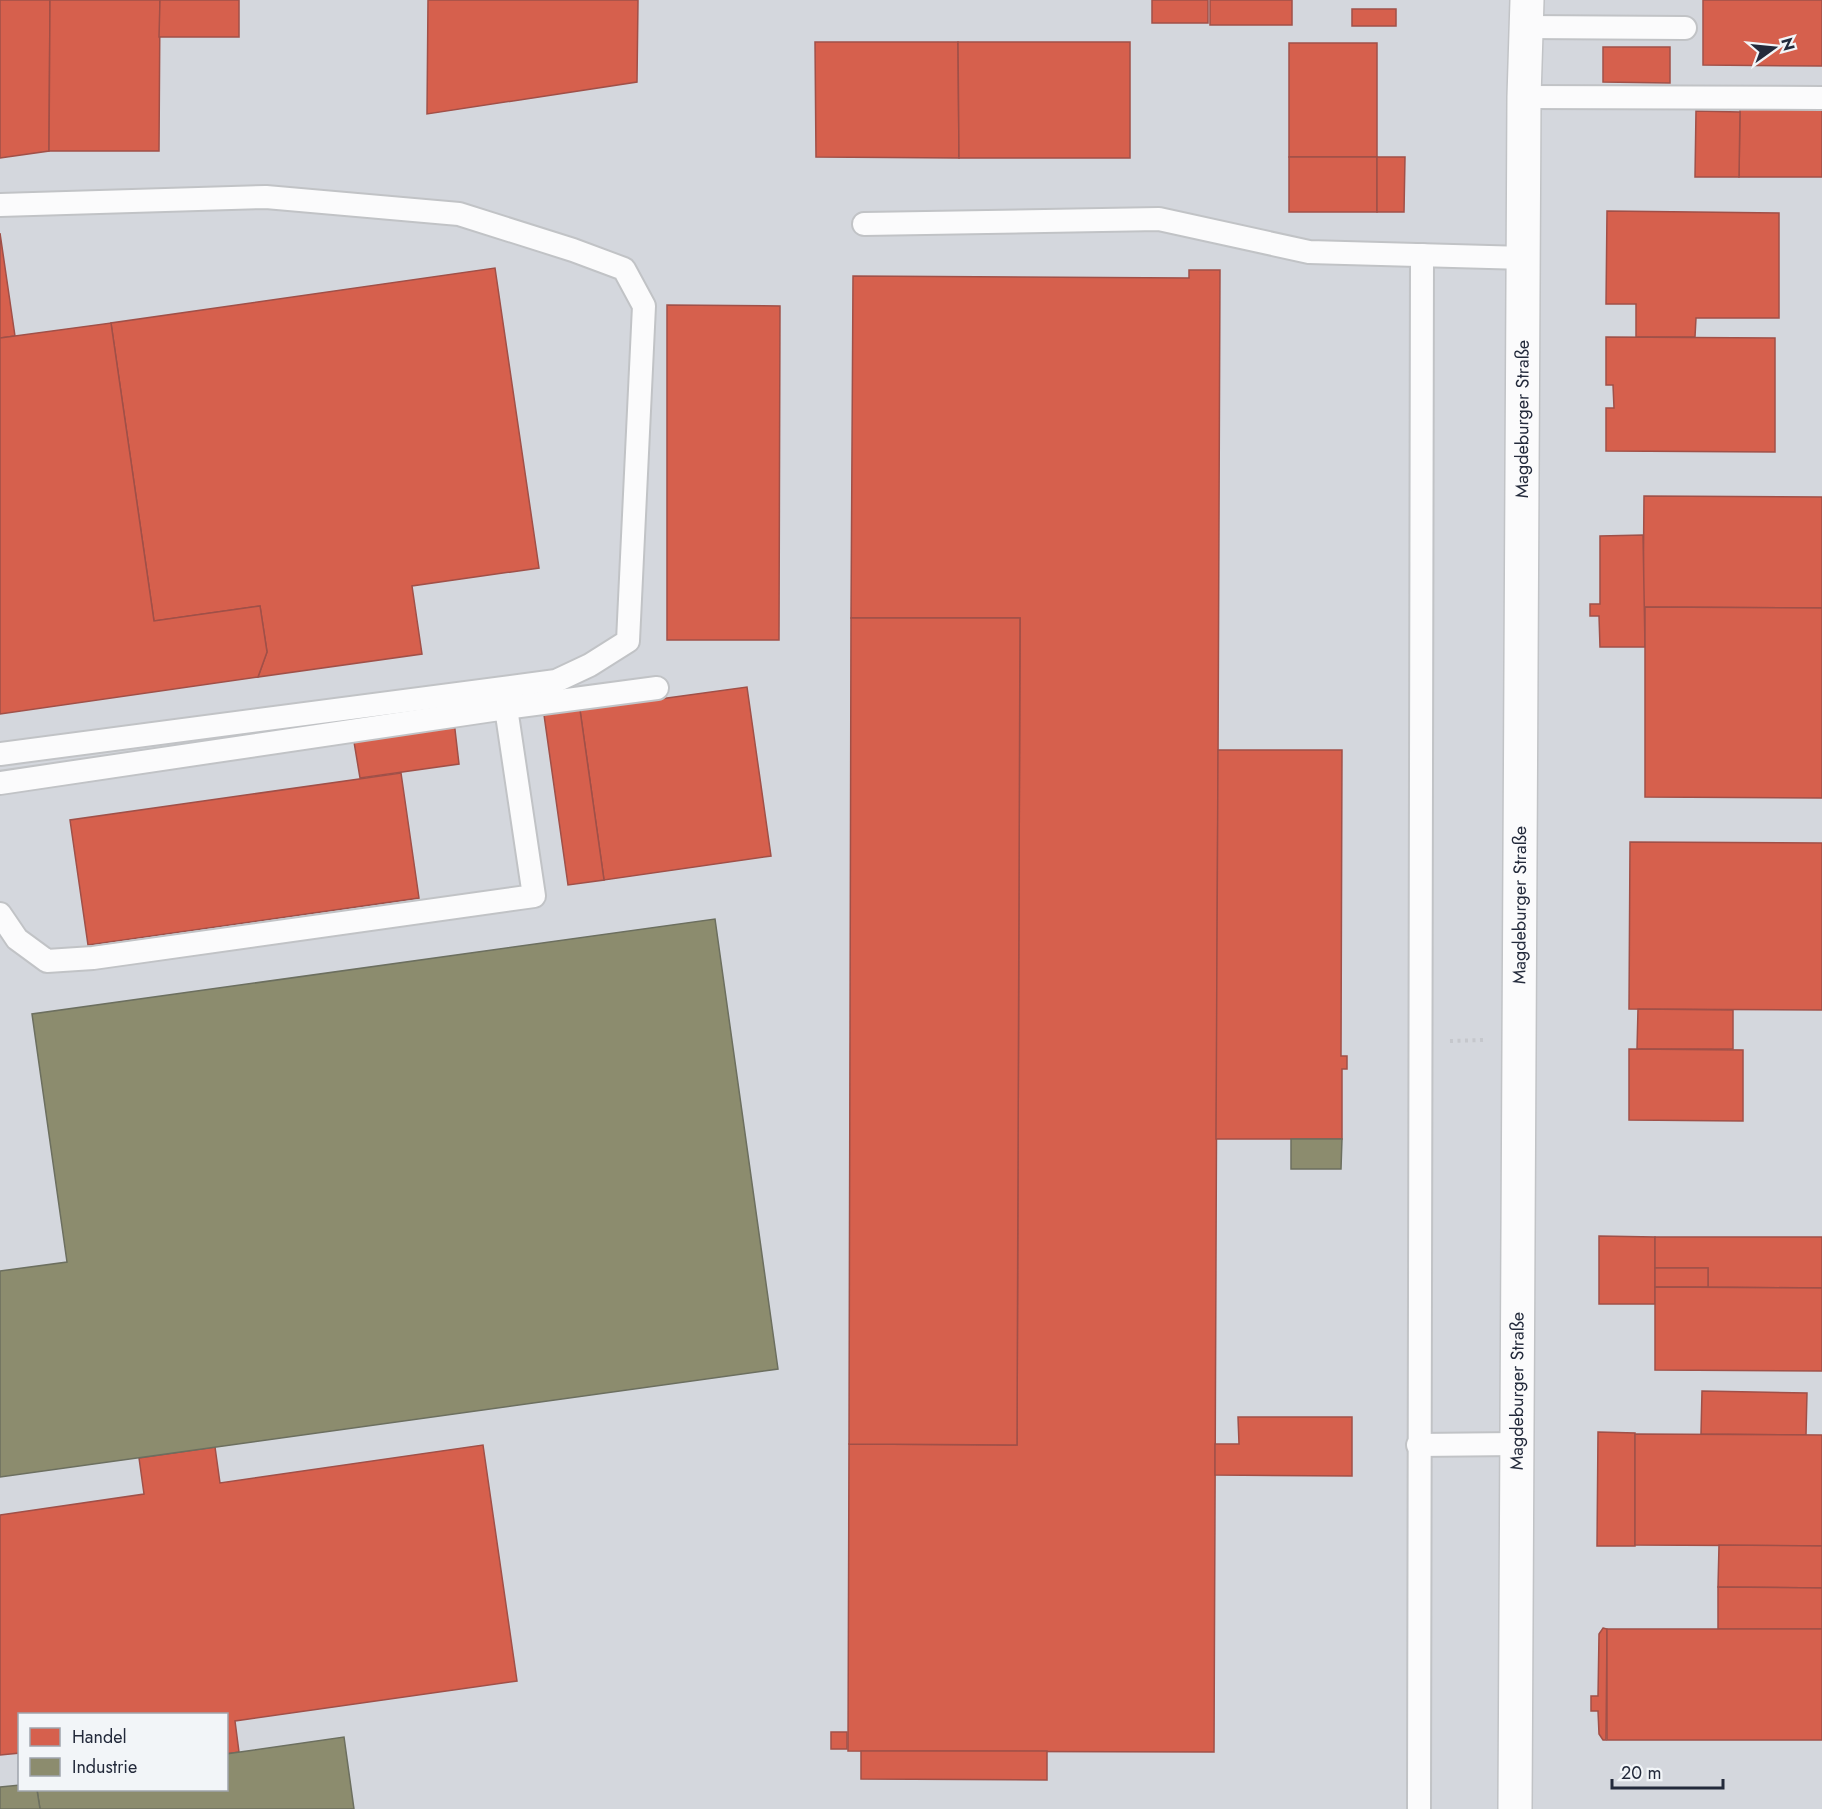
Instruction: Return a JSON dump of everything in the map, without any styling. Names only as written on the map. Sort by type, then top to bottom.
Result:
[{"type":"street","name":"Magdeburger Straße","points":[[1515,1809],[1526,13]]},
{"type":"lane","points":[[1526,13],[1685,28]]},
{"type":"lane","points":[[1524,97],[1822,98]]},
{"type":"lane","points":[[0,205],[266,197],[459,214],[573,250],[624,270],[644,306],[628,641],[590,665],[556,681],[0,754]]},
{"type":"lane","points":[[864,224],[1159,219],[1309,252],[1525,258]]},
{"type":"lane","points":[[1419,1809],[1422,255]]},
{"type":"lane","points":[[0,783],[506,708],[657,688]]},
{"type":"lane","points":[[0,914],[17,939],[47,962],[93,958],[534,896],[506,708]]},
{"type":"lane","points":[[1418,1445],[1516,1444]]},
{"type":"path","points":[[1420,1041],[1518,1040]]},
{"type":"shaded area","points":[[0,0],[1822,0],[1822,1809],[0,1809]]},
{"type":"building: Handel","points":[[0,0],[50,0],[49,151],[0,158]]},
{"type":"building: Handel","points":[[50,0],[160,0],[159,151],[49,151]]},
{"type":"building: Handel","points":[[160,0],[239,0],[239,37],[159,37]]},
{"type":"building: Handel","points":[[428,0],[638,0],[637,82],[427,114]]},
{"type":"building: Handel","points":[[1152,0],[1208,0],[1208,23],[1152,23]]},
{"type":"building: Handel","points":[[1210,0],[1292,0],[1292,25],[1210,25]]},
{"type":"building: Handel","points":[[1703,0],[1822,0],[1822,66],[1703,65]]},
{"type":"building: Handel","points":[[1352,9],[1396,9],[1396,26],[1352,26]]},
{"type":"building: Handel","points":[[815,42],[958,42],[959,158],[816,157]]},
{"type":"building: Handel","points":[[958,42],[1130,42],[1130,158],[959,158]]},
{"type":"building: Handel","points":[[1289,43],[1377,43],[1377,157],[1289,157]]},
{"type":"building: Handel","points":[[1603,47],[1670,47],[1670,83],[1603,82]]},
{"type":"building: Handel","points":[[1740,108],[1822,109],[1822,177],[1739,177]]},
{"type":"building: Handel","points":[[1696,111],[1740,112],[1739,177],[1695,177]]},
{"type":"building: Handel","points":[[1289,157],[1377,157],[1377,212],[1289,212]]},
{"type":"building: Handel","points":[[1377,157],[1405,157],[1404,212],[1377,212]]},
{"type":"building: Handel","points":[[1607,211],[1779,213],[1779,318],[1696,318],[1695,337],[1636,337],[1636,304],[1606,304]]},
{"type":"building: Handel","points":[[0,233],[15,336],[0,338]]},
{"type":"building: Handel","points":[[495,268],[539,568],[412,586],[422,654],[258,677],[267,652],[260,606],[154,621],[111,323]]},
{"type":"building: Handel","points":[[1189,270],[1220,270],[1214,1752],[848,1751],[849,1444],[1017,1445],[1020,618],[851,618],[853,276],[1189,278]]},
{"type":"building: Handel","points":[[667,305],[780,306],[779,640],[667,640]]},
{"type":"building: Handel","points":[[111,323],[154,621],[260,606],[267,652],[258,677],[0,714],[0,338]]},
{"type":"building: Handel","points":[[1606,337],[1775,338],[1775,452],[1606,451],[1606,408],[1614,408],[1613,385],[1606,385]]},
{"type":"building: Handel","points":[[1644,496],[1822,497],[1822,608],[1643,607]]},
{"type":"building: Handel","points":[[1643,535],[1645,647],[1600,647],[1599,616],[1590,616],[1590,604],[1600,604],[1600,536]]},
{"type":"building: Handel","points":[[1645,607],[1822,608],[1822,798],[1645,797]]},
{"type":"building: Handel","points":[[851,618],[1020,618],[1017,1445],[849,1444]]},
{"type":"building: Handel","points":[[747,687],[771,856],[604,880],[580,710]]},
{"type":"building: Handel","points":[[580,710],[604,880],[568,885],[544,715]]},
{"type":"building: Handel","points":[[454,721],[459,764],[360,778],[353,736]]},
{"type":"building: Handel","points":[[1218,750],[1342,750],[1341,1056],[1347,1056],[1347,1069],[1342,1069],[1342,1139],[1216,1139]]},
{"type":"building: Handel","points":[[401,773],[419,898],[88,945],[70,820]]},
{"type":"building: Handel","points":[[1630,842],[1822,843],[1822,1010],[1629,1009]]},
{"type":"building: Handel","points":[[1638,1009],[1733,1010],[1733,1049],[1637,1049]]},
{"type":"building: Handel","points":[[1629,1049],[1743,1050],[1743,1121],[1629,1120]]},
{"type":"building: Handel","points":[[1599,1236],[1655,1237],[1655,1304],[1599,1304]]},
{"type":"building: Handel","points":[[1655,1237],[1822,1237],[1822,1288],[1708,1287],[1708,1268],[1655,1268]]},
{"type":"building: Handel","points":[[1655,1268],[1708,1268],[1708,1287],[1655,1287]]},
{"type":"building: Handel","points":[[1655,1287],[1822,1288],[1822,1371],[1655,1370]]},
{"type":"building: Handel","points":[[1702,1391],[1807,1393],[1806,1435],[1701,1434]]},
{"type":"building: Handel","points":[[1238,1417],[1352,1417],[1352,1476],[1215,1475],[1215,1444],[1239,1444]]},
{"type":"building: Handel","points":[[1598,1432],[1635,1433],[1635,1546],[1597,1546]]},
{"type":"building: Handel","points":[[1635,1434],[1822,1435],[1822,1546],[1635,1545]]},
{"type":"building: Handel","points":[[483,1445],[517,1681],[235,1721],[239,1752],[228,1754],[228,1713],[18,1713],[18,1753],[0,1755],[0,1515],[144,1494],[139,1458],[215,1447],[220,1483]]},
{"type":"building: Handel","points":[[1719,1545],[1822,1546],[1822,1588],[1718,1587]]},
{"type":"building: Handel","points":[[1718,1587],[1822,1588],[1822,1629],[1718,1629]]},
{"type":"building: Handel","points":[[1603,1628],[1607,1629],[1606,1740],[1603,1740],[1599,1734],[1598,1711],[1591,1711],[1591,1696],[1598,1696],[1599,1634]]},
{"type":"building: Handel","points":[[1607,1629],[1822,1629],[1822,1740],[1607,1740]]},
{"type":"building: Handel","points":[[831,1732],[847,1732],[847,1749],[831,1749]]},
{"type":"building: Handel","points":[[861,1751],[1047,1751],[1047,1780],[861,1779]]},
{"type":"building: Industrie","points":[[715,919],[778,1369],[0,1477],[0,1271],[67,1262],[32,1014]]},
{"type":"building: Industrie","points":[[1291,1139],[1342,1139],[1341,1169],[1291,1169]]},
{"type":"building: Industrie","points":[[344,1737],[354,1809],[40,1809],[37,1791],[228,1791],[228,1754]]},
{"type":"building: Industrie","points":[[18,1785],[18,1791],[37,1791],[40,1809],[0,1809],[0,1787]]}]
